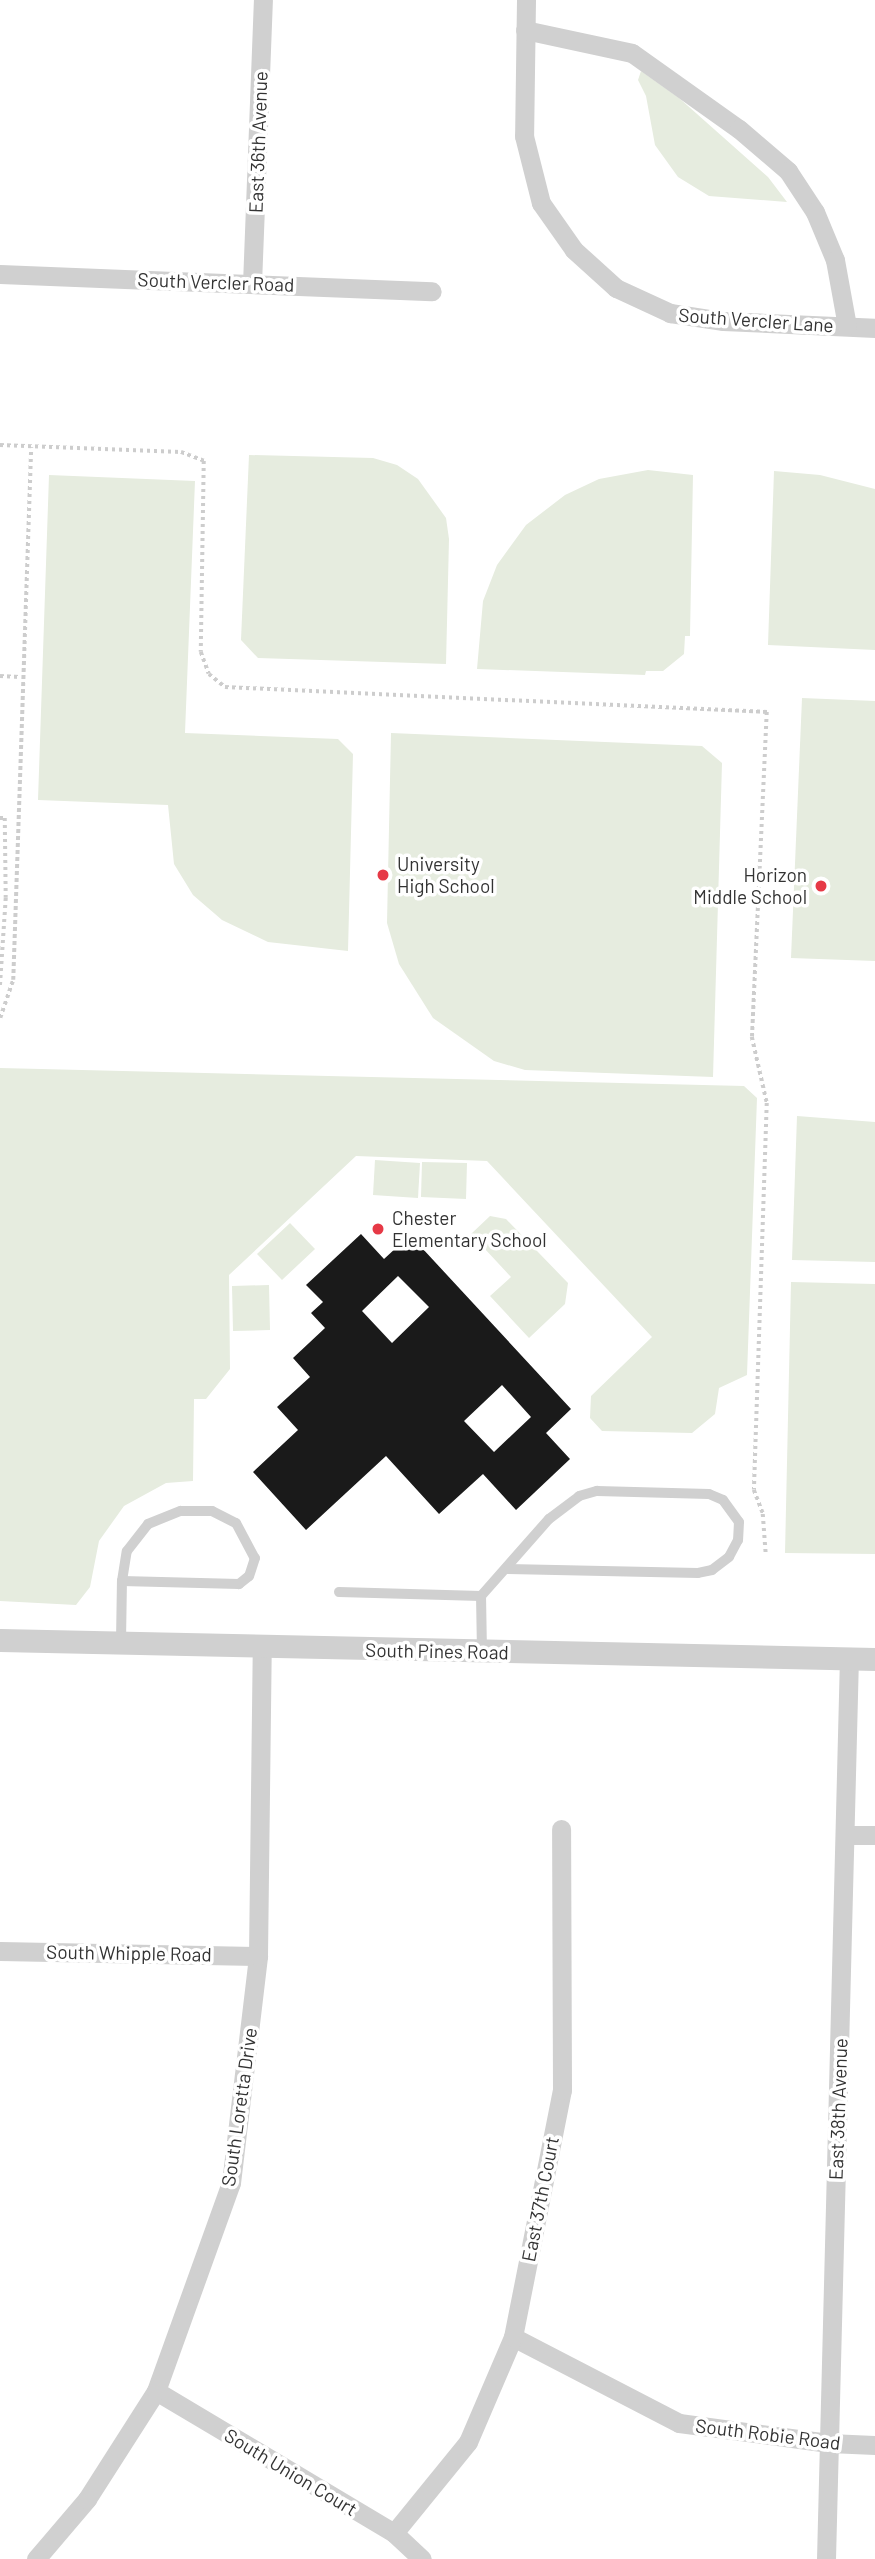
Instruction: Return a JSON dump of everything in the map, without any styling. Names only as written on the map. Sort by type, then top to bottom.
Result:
[{"type":"street","name":"East 36th Avenue","points":[[252,284],[263,0]]},
{"type":"street","name":"South Vercler Lane","points":[[526,0],[524,136],[541,203],[574,250],[617,288],[670,313],[723,321],[875,328]]},
{"type":"street","points":[[525,30],[632,53],[739,129],[788,171],[815,212],[835,261],[847,327]]},
{"type":"street","name":"South Vercler Road","points":[[0,274],[432,291]]},
{"type":"street","name":"South Pines Road","points":[[0,1640],[875,1660]]},
{"type":"street","name":"South Loretta Drive","points":[[36,2559],[87,2499],[156,2391],[231,2183],[258,1956],[262,1647]]},
{"type":"street","name":"East 38th Avenue","points":[[826,2559],[849,1659]]},
{"type":"street","name":"East 37th Court","points":[[394,2533],[468,2442],[513,2337],[562,2090],[561,1829]]},
{"type":"street","points":[[845,1835],[875,1835]]},
{"type":"street","name":"South Whipple Road","points":[[0,1951],[258,1956]]},
{"type":"street","name":"South Robie Road","points":[[513,2337],[679,2423],[829,2443],[875,2445]]},
{"type":"street","name":"South Union Court","points":[[156,2391],[394,2533],[422,2559]]},
{"type":"lane","points":[[482,1652],[481,1596],[571,1500],[588,1492],[709,1494],[731,1508],[739,1522],[734,1549],[723,1564],[698,1573],[508,1569]]},
{"type":"lane","points":[[121,1643],[122,1581],[134,1538],[148,1524],[181,1511],[212,1511],[236,1523],[251,1544],[255,1567],[239,1584],[122,1581]]},
{"type":"lane","points":[[339,1592],[481,1596]]},
{"type":"path","points":[[0,445],[181,452],[204,461],[201,652],[209,674],[225,687],[767,712],[752,1037],[767,1103],[754,1490],[763,1514],[766,1555]]},
{"type":"path","points":[[0,1018],[13,980],[31,447]]},
{"type":"path","points":[[0,676],[20,677]]},
{"type":"path","points":[[0,818],[5,818],[6,898],[0,989]]},
{"type":"shaded area","points":[[641,71],[679,98],[768,177],[787,202],[709,196],[678,177],[655,145],[646,96],[638,80]]},
{"type":"shaded area","points":[[249,455],[373,458],[397,465],[418,479],[446,518],[449,539],[446,664],[258,658],[241,640]]},
{"type":"shaded area","points":[[648,470],[693,475],[690,636],[685,636],[684,654],[663,671],[646,671],[645,675],[477,669],[483,601],[497,565],[526,525],[565,495],[599,479]]},
{"type":"shaded area","points":[[774,471],[820,475],[875,489],[875,650],[768,645]]},
{"type":"shaded area","points":[[49,475],[195,481],[185,733],[338,739],[353,754],[348,951],[268,942],[222,920],[193,895],[174,864],[168,805],[38,800]]},
{"type":"shaded area","points":[[802,698],[875,701],[875,961],[791,958]]},
{"type":"shaded area","points":[[391,733],[702,746],[722,763],[713,1077],[525,1070],[494,1061],[433,1018],[399,964],[387,923]]},
{"type":"shaded area","points":[[0,1068],[744,1086],[757,1098],[747,1375],[719,1388],[715,1414],[692,1433],[602,1431],[590,1418],[591,1396],[652,1337],[487,1161],[356,1156],[229,1275],[230,1369],[206,1399],[194,1399],[193,1481],[166,1483],[124,1506],[99,1541],[90,1587],[76,1605],[0,1601]]},
{"type":"shaded area","points":[[797,1116],[875,1122],[875,1262],[792,1260]]},
{"type":"shaded area","points":[[375,1160],[420,1163],[418,1198],[373,1195]]},
{"type":"shaded area","points":[[422,1162],[467,1163],[466,1199],[421,1197]]},
{"type":"shaded area","points":[[490,1216],[506,1219],[568,1283],[565,1304],[529,1338],[490,1296],[511,1277],[471,1234]]},
{"type":"shaded area","points":[[290,1223],[315,1249],[282,1280],[257,1254]]},
{"type":"shaded area","points":[[791,1282],[875,1284],[875,1554],[785,1553]]},
{"type":"shaded area","points":[[269,1285],[270,1330],[233,1331],[232,1286]]},
{"type":"building","points":[[361,1234],[384,1259],[410,1235],[571,1409],[546,1433],[570,1459],[516,1510],[483,1474],[439,1514],[386,1456],[306,1530],[253,1472],[298,1430],[277,1407],[310,1377],[293,1358],[325,1328],[311,1313],[323,1302],[306,1285]],"holes":[[[398,1276],[429,1307],[392,1343],[362,1311]],[[502,1385],[531,1417],[494,1452],[464,1421]]]},
{"type":"place","name":"University High School","points":[[383,875]]},
{"type":"place","name":"Horizon Middle School","points":[[821,886]]},
{"type":"place","name":"Chester Elementary School","points":[[378,1229]]}]
